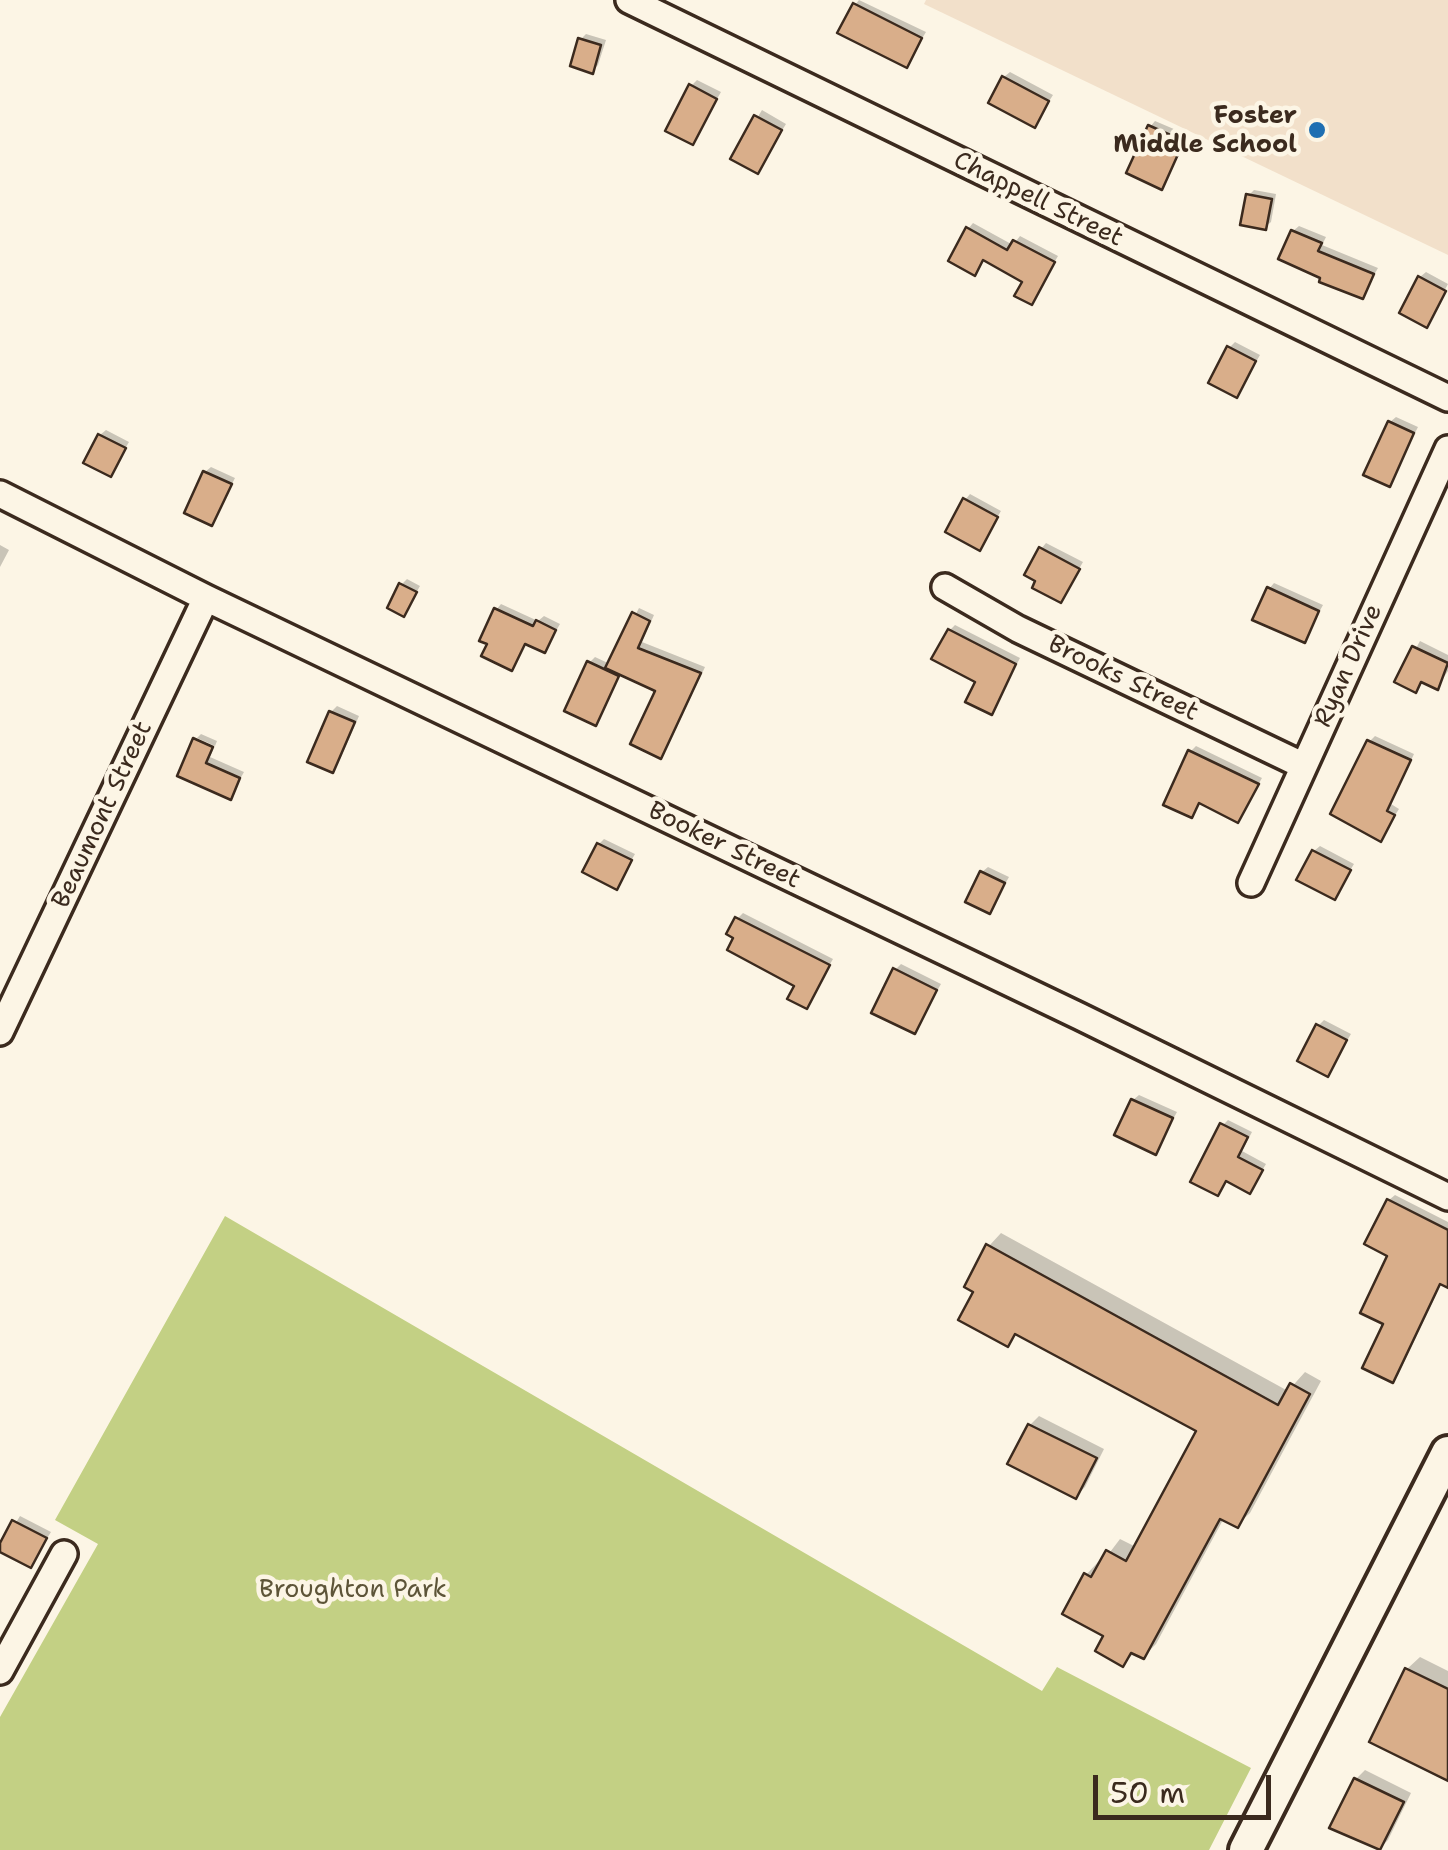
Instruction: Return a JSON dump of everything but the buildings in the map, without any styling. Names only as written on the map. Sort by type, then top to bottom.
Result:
[{"type":"street","name":"Chappell Street","points":[[629,0],[1448,398]]},
{"type":"street","name":"Ryan Drive","points":[[1251,883],[1448,450]]},
{"type":"street","name":"Booker Street","points":[[0,494],[206,598],[1448,1198]]},
{"type":"street","name":"Brooks Street","points":[[945,587],[1018,629],[1304,766]]},
{"type":"street","name":"Beaumont Street","points":[[0,1032],[206,598]]},
{"type":"street","points":[[1246,1850],[1448,1452]]},
{"type":"street","points":[[0,1670],[64,1554]]},
{"type":"shaded area","name":"Foster Middle School","points":[[926,0],[1448,0],[1448,255],[924,4]]},
{"type":"green space","name":"Broughton Park","points":[[225,1216],[1042,1691],[1057,1667],[1251,1768],[1209,1850],[0,1850],[0,1717],[98,1544],[55,1520]]},
{"type":"place","name":"Foster Middle School","points":[[1317,130]]}]
